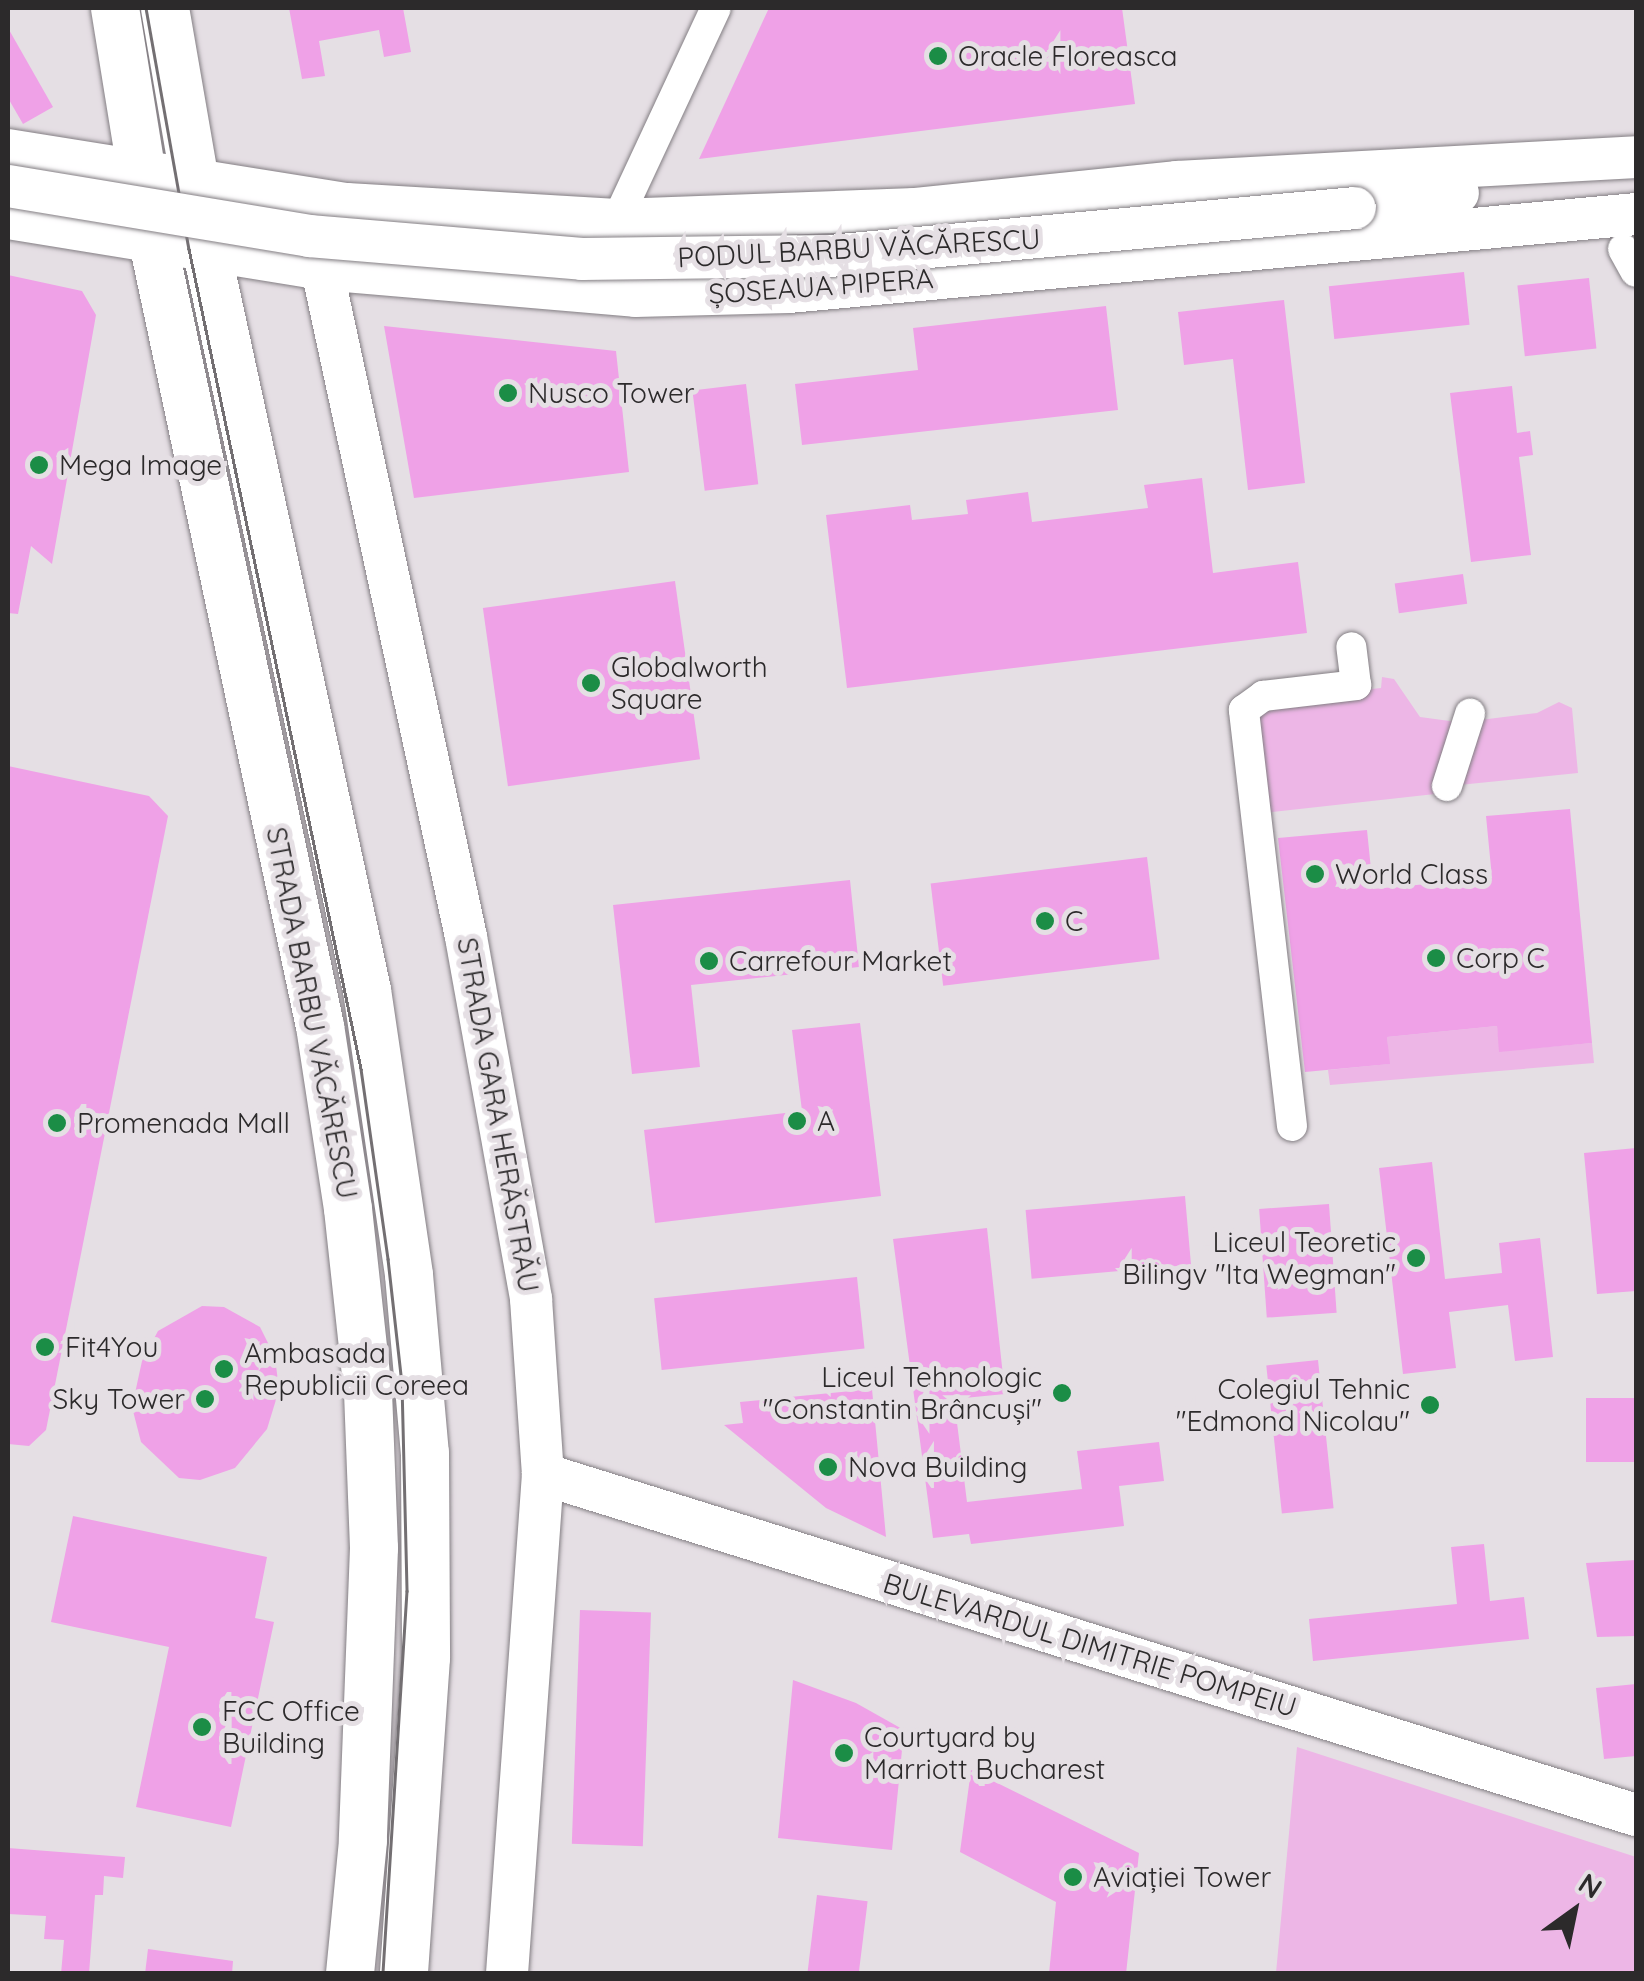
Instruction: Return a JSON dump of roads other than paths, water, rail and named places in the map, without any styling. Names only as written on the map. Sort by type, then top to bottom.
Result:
[{"type":"main road","name":"STRADA BARBU VĂCĂRESCU","points":[[115,8],[153,242],[320,1026],[353,1246],[374,1548],[363,1841],[350,1974]]},
{"type":"main road","name":"STRADA BARBU VĂCĂRESCU","points":[[165,8],[207,252],[363,972],[409,1276],[424,1453],[426,1658],[404,1974]]},
{"type":"main road","points":[[8,150],[193,181],[490,216],[618,220],[915,209],[1177,182],[1636,157]]},
{"type":"main road","points":[[1355,208],[1636,167]]},
{"type":"main road","name":"PODUL BARBU VĂCĂRESCU","points":[[8,186],[309,236],[582,259],[866,253],[1355,208]]},
{"type":"main road","points":[[1355,208],[1636,203]]},
{"type":"main road","name":"ȘOSEAUA PIPERA","points":[[8,218],[322,269],[571,294],[789,292],[1632,245]]},
{"type":"main road","name":"STRADA GARA HERĂSTRĂU","points":[[322,269],[501,1119],[532,1300],[544,1474],[508,1974]]},
{"type":"main road","name":"BULEVARDUL DIMITRIE POMPEIU","points":[[544,1474],[1636,1815]]},
{"type":"street","points":[[618,220],[716,8]]},
{"type":"street","points":[[1292,1126],[1244,710],[1264,696],[1356,686],[1350,647]]},
{"type":"street","points":[[1448,786],[1470,714]]},
{"type":"tram line","points":[[146,8],[189,249],[361,1069],[388,1259],[402,1384],[407,1591],[383,1974]]},
{"type":"place","name":"Oracle Floreasca","points":[[938,56]]},
{"type":"place","name":"Nusco Tower","points":[[508,393]]},
{"type":"place","name":"Mega Image","points":[[39,465]]},
{"type":"place","name":"Globalworth Square","points":[[591,683]]},
{"type":"place","name":"World Class","points":[[1315,874]]},
{"type":"place","name":"C","points":[[1045,921]]},
{"type":"place","name":"Corp C","points":[[1436,958]]},
{"type":"place","name":"Carrefour Market","points":[[709,961]]},
{"type":"place","name":"A","points":[[797,1121]]},
{"type":"place","name":"Promenada Mall","points":[[57,1123]]},
{"type":"place","name":"Liceul Teoretic Bilingv \"Ita Wegman\"","points":[[1416,1258]]},
{"type":"place","name":"Fit4You","points":[[45,1347]]},
{"type":"place","name":"Ambasada Republicii Coreea","points":[[224,1369]]},
{"type":"place","name":"Liceul Tehnologic \"Constantin Brâncuși\"","points":[[1062,1393]]},
{"type":"place","name":"Sky Tower","points":[[205,1399]]},
{"type":"place","name":"Colegiul Tehnic \"Edmond Nicolau\"","points":[[1430,1405]]},
{"type":"place","name":"Nova Building","points":[[828,1467]]},
{"type":"place","name":"FCC Office Building","points":[[202,1727]]},
{"type":"place","name":"Courtyard by Marriott Bucharest","points":[[844,1753]]},
{"type":"place","name":"Aviației Tower","points":[[1073,1877]]}]
